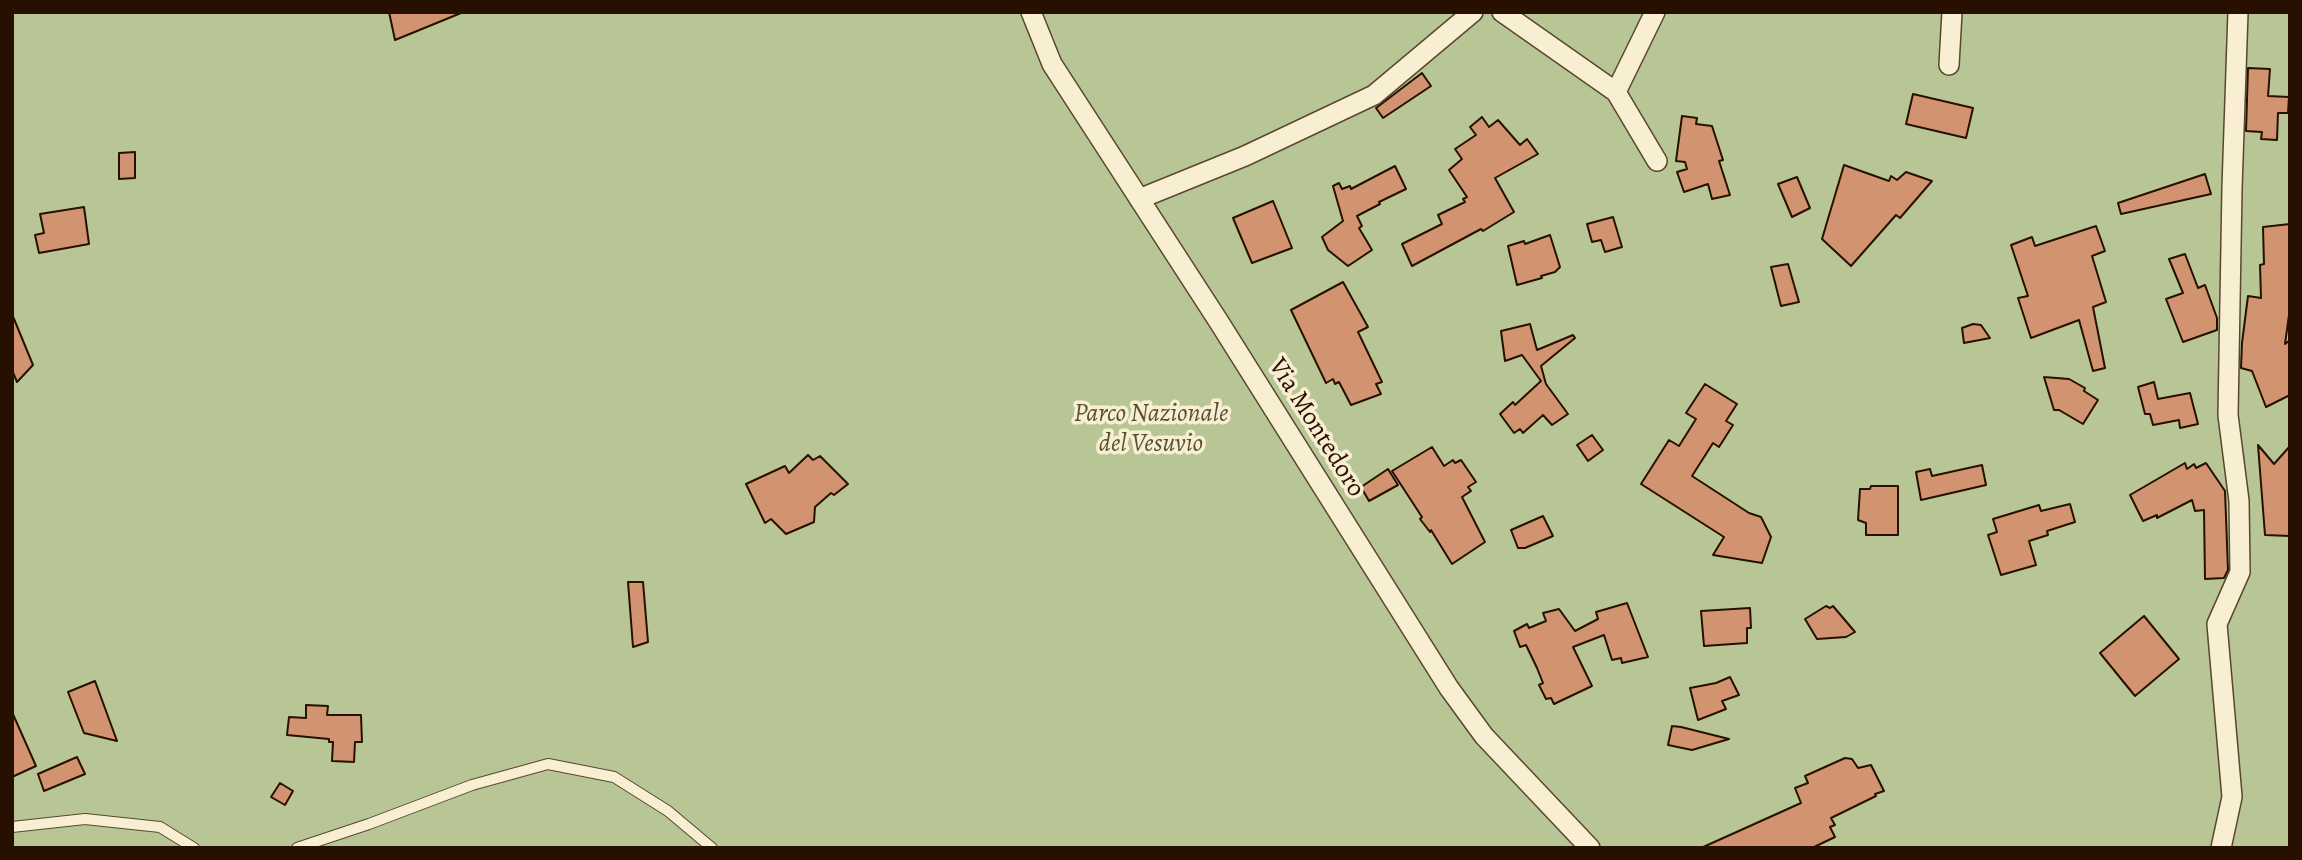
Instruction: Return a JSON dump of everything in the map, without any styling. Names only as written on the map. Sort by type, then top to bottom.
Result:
[{"type":"street","name":"Via Montedoro","points":[[1031,12],[1052,64],[1449,688],[1483,736],[1590,848]]},
{"type":"street","points":[[1139,199],[1245,156],[1374,95],[1473,12]]},
{"type":"street","points":[[1502,12],[1616,92],[1657,160]]},
{"type":"street","points":[[1616,92],[1655,12]]},
{"type":"street","points":[[1949,65],[1952,12]]},
{"type":"street","points":[[2221,848],[2232,797],[2217,624],[2239,572],[2239,501],[2228,415],[2238,12]]},
{"type":"lane","points":[[297,848],[472,785],[548,764],[614,777],[668,811],[712,848]]},
{"type":"lane","points":[[12,827],[85,819],[160,827],[194,848]]},
{"type":"green space","name":"Parco Nazionale del Vesuvio","points":[[12,12],[2290,12],[2290,848],[12,848]]},
{"type":"building","points":[[389,12],[461,12],[461,13],[395,40]]},
{"type":"building","points":[[2248,68],[2270,69],[2268,96],[2289,97],[2288,113],[2278,113],[2277,140],[2261,139],[2262,132],[2246,131]]},
{"type":"building","points":[[1422,73],[1431,86],[1383,118],[1376,108]]},
{"type":"building","points":[[1913,94],[1973,108],[1966,138],[1906,124]]},
{"type":"building","points":[[1682,116],[1697,118],[1696,124],[1712,126],[1730,195],[1712,199],[1708,184],[1684,192],[1677,172],[1687,169],[1685,162],[1676,161]]},
{"type":"building","points":[[1482,117],[1489,127],[1498,120],[1520,145],[1527,139],[1538,154],[1495,178],[1514,212],[1483,231],[1481,229],[1412,266],[1402,244],[1442,224],[1438,215],[1465,202],[1463,199],[1467,197],[1449,170],[1462,159],[1455,149],[1476,135],[1470,127]]},
{"type":"building","points":[[135,152],[135,178],[119,179],[119,153]]},
{"type":"building","points":[[1844,165],[1889,181],[1891,176],[1897,180],[1906,172],[1932,181],[1900,218],[1896,215],[1851,266],[1822,239]]},
{"type":"building","points":[[1395,166],[1406,189],[1357,216],[1362,226],[1359,228],[1372,250],[1348,266],[1328,250],[1322,237],[1343,221],[1333,186],[1339,183],[1342,189],[1350,186],[1351,189]]},
{"type":"building","points":[[2205,174],[2211,194],[2121,214],[2118,203]]},
{"type":"building","points":[[1797,177],[1810,208],[1792,217],[1778,184]]},
{"type":"building","points":[[1273,201],[1292,248],[1252,263],[1233,218]]},
{"type":"building","points":[[84,207],[89,244],[39,253],[35,235],[44,233],[40,214]]},
{"type":"building","points":[[1613,217],[1622,247],[1605,252],[1601,240],[1592,242],[1587,224]]},
{"type":"building","points":[[2290,224],[2290,308],[2285,344],[2290,340],[2290,395],[2266,407],[2252,371],[2241,368],[2248,296],[2261,298],[2263,227]]},
{"type":"building","points":[[2096,226],[2105,251],[2092,256],[2106,302],[2093,307],[2105,368],[2093,371],[2079,320],[2031,338],[2018,298],[2028,296],[2011,245],[2032,237],[2035,246]]},
{"type":"building","points":[[1550,235],[1560,267],[1555,272],[1541,276],[1542,278],[1517,285],[1508,246],[1524,241],[1525,244]]},
{"type":"building","points":[[2185,254],[2198,288],[2205,285],[2217,318],[2217,330],[2183,342],[2166,299],[2183,293],[2169,259]]},
{"type":"building","points":[[1788,264],[1799,302],[1781,306],[1771,267]]},
{"type":"building","points":[[1343,282],[1368,327],[1358,332],[1382,382],[1376,384],[1381,394],[1351,405],[1339,382],[1335,384],[1333,379],[1326,383],[1291,310]]},
{"type":"building","points":[[12,314],[33,365],[17,382],[12,370]]},
{"type":"building","points":[[1530,324],[1537,350],[1573,335],[1575,338],[1541,366],[1546,384],[1568,414],[1552,425],[1543,415],[1523,433],[1520,429],[1514,433],[1500,414],[1513,402],[1515,405],[1541,381],[1522,355],[1505,361],[1501,331]]},
{"type":"building","points":[[1973,324],[1981,325],[1990,338],[1964,343],[1962,328]]},
{"type":"building","points":[[2044,377],[2069,379],[2098,400],[2083,424],[2059,410],[2054,410]]},
{"type":"building","points":[[2154,382],[2158,399],[2190,393],[2198,424],[2180,428],[2179,420],[2153,425],[2150,414],[2145,414],[2138,387]]},
{"type":"building","points":[[1705,384],[1737,404],[1726,421],[1733,425],[1719,447],[1713,443],[1692,476],[1749,513],[1761,517],[1771,537],[1762,563],[1713,555],[1724,537],[1641,484],[1669,440],[1679,446],[1696,419],[1686,413]]},
{"type":"building","points":[[1592,435],[1603,450],[1588,461],[1577,445]]},
{"type":"building","points":[[2258,445],[2274,464],[2290,446],[2290,536],[2265,535]]},
{"type":"building","points":[[1432,447],[1444,466],[1453,460],[1455,463],[1461,460],[1476,482],[1468,487],[1471,491],[1462,497],[1485,542],[1452,564],[1431,530],[1430,532],[1420,519],[1422,517],[1392,471]]},
{"type":"building","points":[[808,455],[813,460],[820,456],[848,484],[834,495],[831,493],[815,507],[814,522],[786,534],[771,519],[765,523],[746,484],[785,466],[789,473]]},
{"type":"building","points":[[2185,463],[2187,469],[2194,464],[2196,468],[2206,463],[2225,491],[2228,570],[2224,578],[2205,579],[2204,510],[2195,511],[2192,500],[2157,518],[2157,515],[2143,521],[2130,495]]},
{"type":"building","points":[[1982,465],[1986,485],[1921,500],[1916,472],[1930,469],[1932,476]]},
{"type":"building","points":[[1388,469],[1398,485],[1369,501],[1361,487]]},
{"type":"building","points":[[1871,486],[1898,486],[1898,535],[1866,535],[1866,523],[1858,520],[1860,489],[1870,489]]},
{"type":"building","points":[[2070,504],[2075,522],[2047,531],[2048,535],[2029,541],[2036,565],[2001,575],[1988,535],[1997,532],[1993,519],[2039,505],[2041,511]]},
{"type":"building","points":[[1543,516],[1553,536],[1525,548],[1518,548],[1511,530]]},
{"type":"building","points":[[628,582],[643,582],[648,642],[633,647]]},
{"type":"building","points":[[1627,603],[1648,657],[1622,663],[1621,658],[1612,660],[1604,635],[1573,647],[1592,686],[1554,704],[1551,698],[1546,699],[1539,685],[1543,683],[1537,668],[1526,645],[1520,647],[1514,631],[1527,624],[1529,628],[1546,621],[1543,613],[1559,609],[1575,631],[1598,619],[1596,612]]},
{"type":"building","points":[[1826,606],[1833,606],[1855,632],[1846,637],[1817,639],[1805,619]]},
{"type":"building","points":[[1750,608],[1751,628],[1747,628],[1747,643],[1704,646],[1701,611]]},
{"type":"building","points":[[2144,616],[2179,659],[2135,696],[2100,653]]},
{"type":"building","points":[[1730,677],[1739,695],[1722,701],[1726,709],[1698,720],[1690,688]]},
{"type":"building","points":[[95,681],[117,741],[84,733],[68,692]]},
{"type":"building","points":[[306,705],[328,706],[327,715],[361,715],[362,742],[355,742],[354,762],[332,761],[333,742],[329,742],[329,739],[287,735],[289,717],[306,718]]},
{"type":"building","points":[[12,712],[36,766],[12,777]]},
{"type":"building","points":[[1672,726],[1729,739],[1692,750],[1668,745]]},
{"type":"building","points":[[77,757],[85,774],[44,791],[38,774]]},
{"type":"building","points":[[1845,758],[1852,759],[1858,768],[1871,765],[1884,791],[1831,818],[1835,825],[1830,827],[1835,837],[1812,848],[1701,848],[1801,803],[1795,788],[1808,783],[1805,776]]},
{"type":"building","points":[[280,783],[293,791],[285,805],[271,797]]}]
